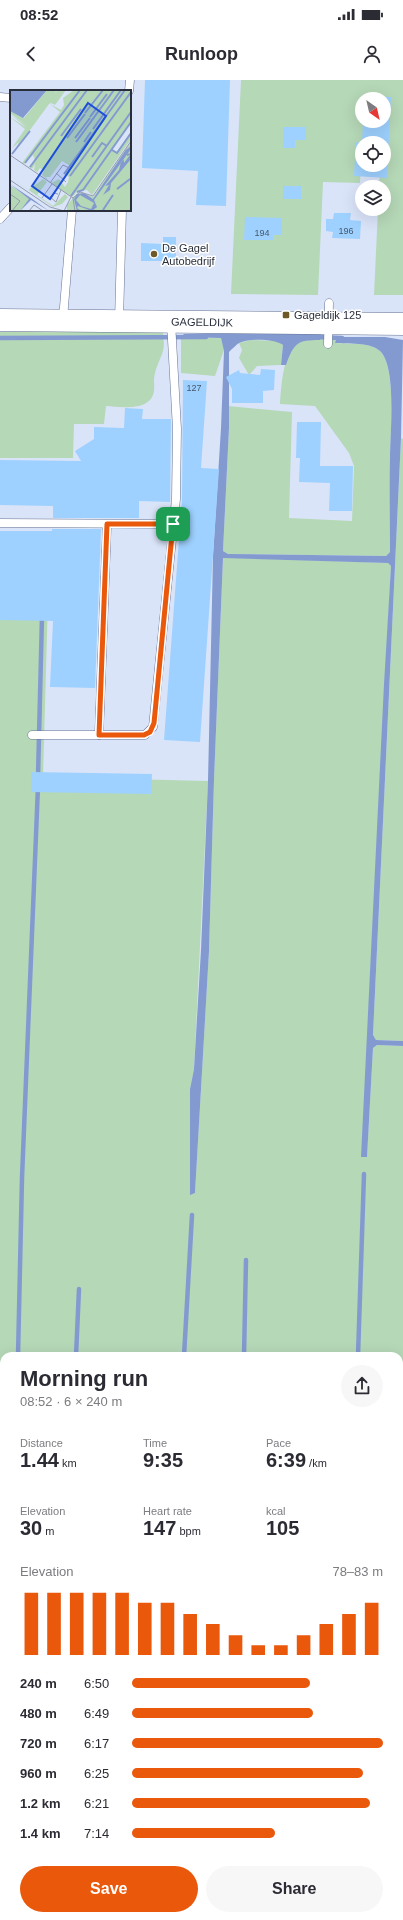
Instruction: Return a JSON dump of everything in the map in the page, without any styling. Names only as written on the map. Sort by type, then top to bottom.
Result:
[{"type":"street","name":"GAGELDIJK","points":[[0,320],[119,321],[171,331],[403,324]]},
{"type":"lane","points":[[129,90],[130,80]]},
{"type":"lane","points":[[0,97],[10,98]]},
{"type":"lane","points":[[0,219],[10,208]]},
{"type":"lane","points":[[63,320],[72,211]]},
{"type":"lane","points":[[119,321],[122,211]]},
{"type":"lane","points":[[32,735],[144,735],[153,727],[176,499],[177,429],[171,331]]},
{"type":"lane","points":[[0,523],[173,524]]},
{"type":"lane","points":[[99,735],[107,524]]},
{"type":"green space","points":[[241,80],[403,80],[403,295],[374,295],[378,216],[391,216],[391,180],[379,180],[380,172],[391,172],[391,136],[384,136],[384,128],[391,128],[391,92],[355,92],[355,128],[364,128],[363,136],[355,136],[355,172],[361,172],[360,180],[355,180],[355,183],[323,182],[318,295],[231,294]]},
{"type":"green space","points":[[162,329],[164,348],[154,376],[154,391],[152,398],[147,402],[134,407],[106,406],[104,424],[74,424],[73,458],[0,458],[0,332]]},
{"type":"green space","points":[[181,337],[221,338],[224,350],[215,376],[181,373]]},
{"type":"green space","points":[[337,337],[336,343],[365,345],[376,348],[385,359],[389,372],[391,386],[390,552],[386,556],[228,554],[223,551],[229,428],[228,406],[292,412],[289,518],[352,521],[354,466],[349,453],[315,406],[280,404],[284,371],[292,348],[297,343],[301,342]]},
{"type":"green space","points":[[251,340],[278,341],[283,345],[281,365],[257,366],[249,375],[239,358],[242,350],[239,343]]},
{"type":"green space","points":[[401,438],[403,439],[403,1041],[376,1040],[373,1035]]},
{"type":"green space","points":[[223,558],[388,563],[391,566],[368,1025],[367,1156],[373,1048],[377,1045],[403,1046],[403,1352],[0,1352],[0,598],[48,598],[43,777],[208,781],[194,1069],[190,1089],[190,1194],[195,1193],[209,951]]},
{"type":"water","points":[[184,334],[321,334],[320,340],[306,341],[297,344],[291,352],[286,365],[281,365],[283,345],[274,341],[243,341],[229,352],[229,428],[223,551],[228,554],[386,556],[390,552],[391,386],[389,371],[385,359],[376,348],[359,344],[335,343],[337,337],[385,337],[403,340],[401,438],[373,1035],[376,1040],[403,1041],[403,1046],[377,1045],[373,1048],[367,1157],[361,1157],[391,566],[388,563],[223,558],[209,951],[195,1193],[190,1195],[190,1089],[194,1069],[201,950],[208,781],[213,556],[224,351],[221,338],[181,337]]},
{"type":"building","points":[[145,80],[230,80],[226,206],[196,205],[198,171],[142,168]]},
{"type":"building","points":[[283,127],[306,127],[306,140],[295,140],[295,148],[283,148]]},
{"type":"building","points":[[363,128],[389,128],[389,136],[362,136]]},
{"type":"building","points":[[355,159],[355,172],[387,172],[387,178],[354,176]]},
{"type":"building","points":[[283,186],[301,186],[301,199],[283,199]]},
{"type":"building","points":[[334,213],[351,213],[350,220],[361,221],[360,239],[332,238],[333,232],[326,231],[326,219],[333,219]]},
{"type":"building","points":[[245,217],[282,218],[282,235],[273,235],[273,240],[244,240]]},
{"type":"building","points":[[163,237],[176,237],[176,261],[141,261],[141,243],[163,244]]},
{"type":"building","points":[[261,369],[275,370],[274,390],[263,391],[263,403],[232,403],[232,389],[226,377],[239,370],[240,373],[260,375]]},
{"type":"building","points":[[183,380],[207,381],[201,468],[219,469],[200,742],[164,740],[182,499]]},
{"type":"building","points":[[125,408],[143,409],[142,419],[171,419],[170,502],[139,501],[139,518],[53,518],[53,506],[0,505],[0,460],[81,461],[75,451],[94,439],[94,427],[124,428]]},
{"type":"building","points":[[297,422],[321,422],[320,466],[353,466],[352,511],[329,511],[330,483],[299,482],[300,458],[296,458]]},
{"type":"building","points":[[52,529],[101,529],[95,688],[50,687],[53,621],[0,620],[0,531],[52,531]]},
{"type":"building","points":[[31,772],[152,774],[151,794],[31,792]]},
{"type":"waterway","points":[[0,338],[206,337]]},
{"type":"waterway","points":[[315,337],[342,338]]},
{"type":"waterway","points":[[38,777],[42,616]]},
{"type":"waterway","points":[[18,1352],[22,1178],[38,786]]},
{"type":"waterway","points":[[358,1352],[364,1174]]},
{"type":"waterway","points":[[184,1352],[192,1215]]},
{"type":"waterway","points":[[244,1352],[246,1260]]},
{"type":"waterway","points":[[76,1352],[79,1289]]},
{"type":"place","name":"De Gagel Autobedrijf","points":[[154,254]]},
{"type":"place","name":"Gageldijk 125","points":[[286,315]]},
{"type":"route","points":[[107,524],[173,524],[153,727],[150,732],[144,735],[99,735],[107,524]]}]
